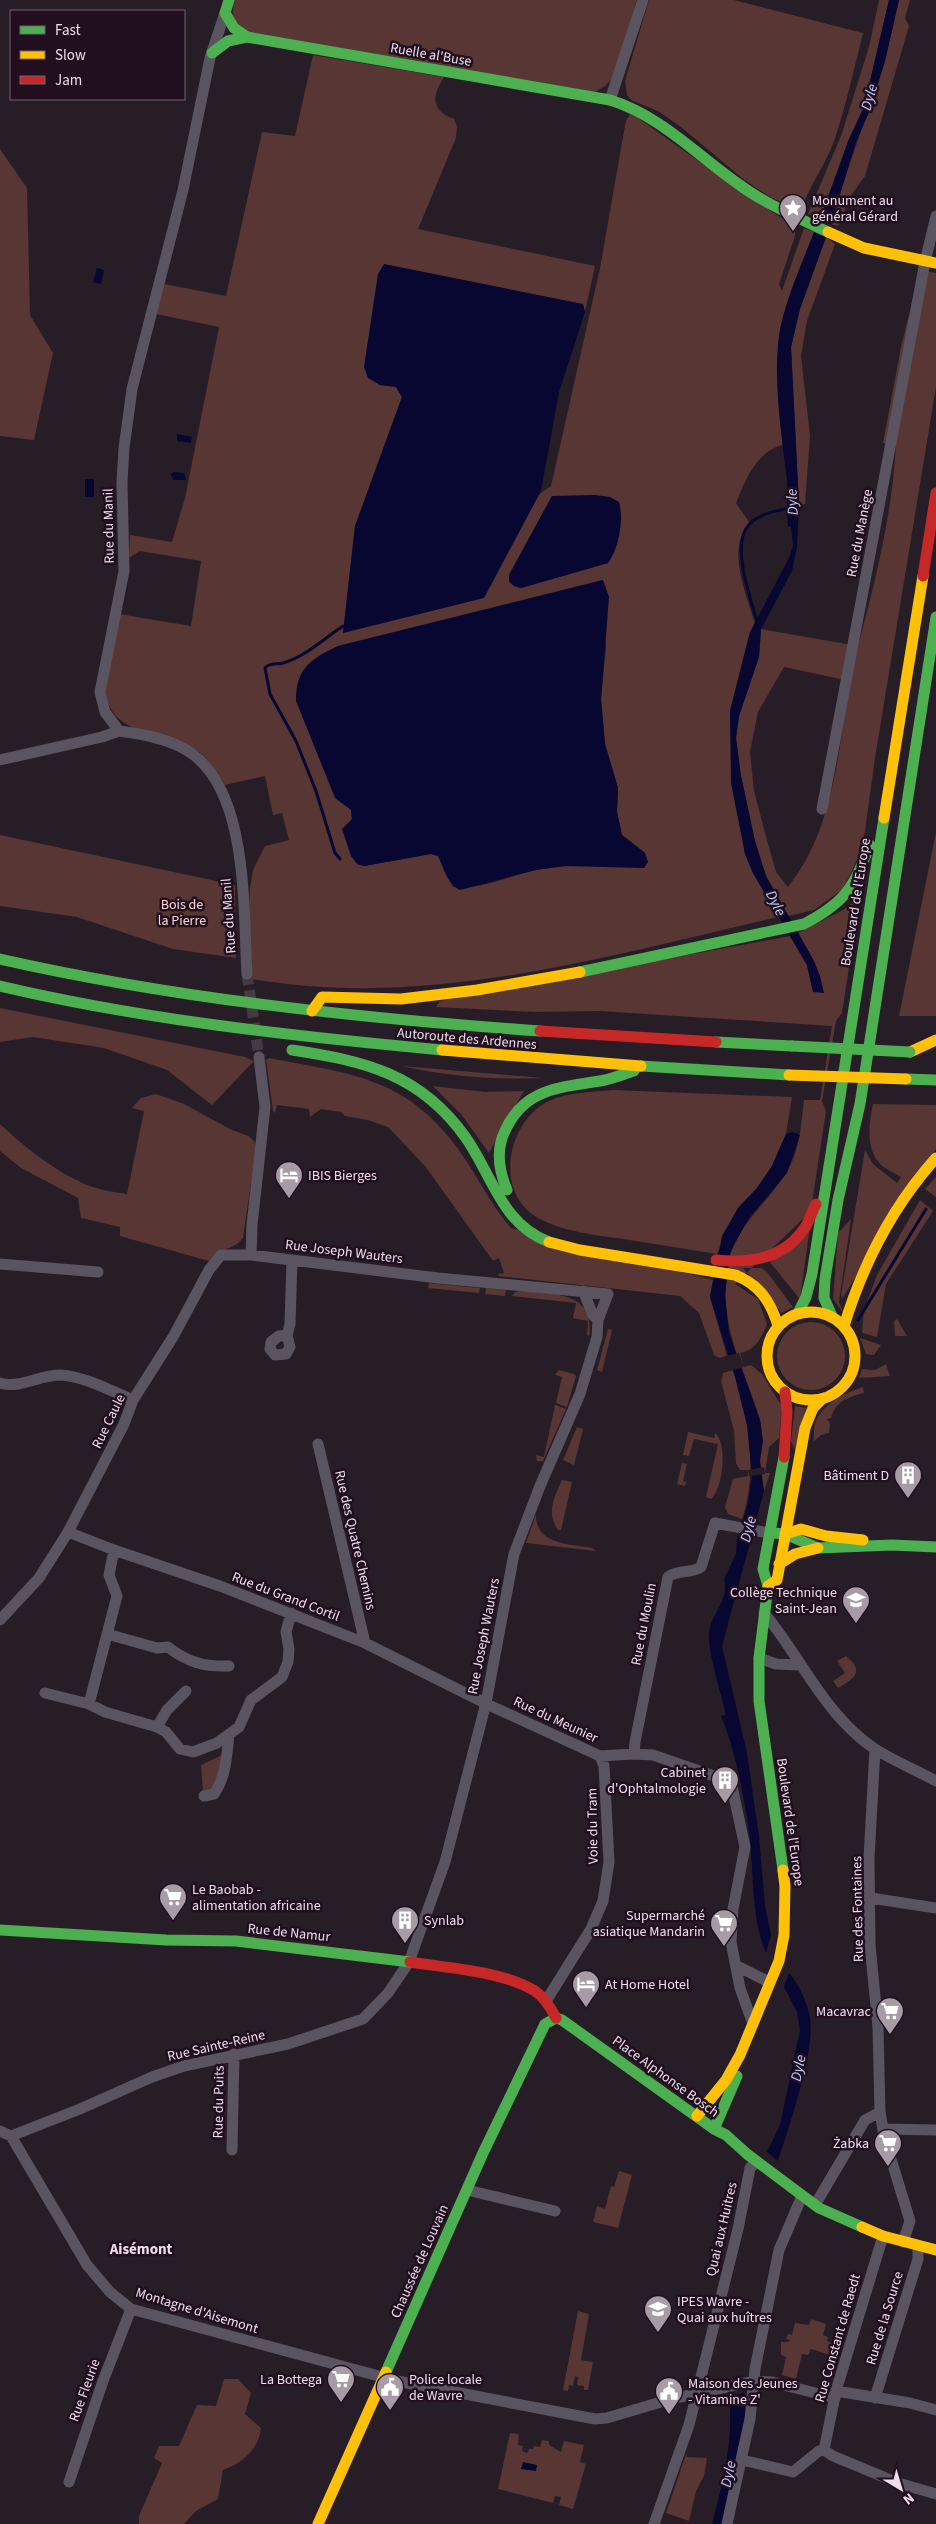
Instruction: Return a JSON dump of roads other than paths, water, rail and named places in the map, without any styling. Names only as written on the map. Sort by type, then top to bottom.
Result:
[{"type":"main road","points":[[229,0],[225,14],[234,28],[247,37]]},
{"type":"main road","name":"Ruelle al'Buse","points":[[212,53],[228,41],[247,37],[610,100],[626,105],[652,119],[758,198],[789,214],[878,252],[931,262]]},
{"type":"main road","name":"Boulevard de l'Europe","points":[[798,1313],[806,1297],[812,1274],[936,493]]},
{"type":"main road","points":[[832,1316],[824,1298],[824,1279],[838,1200],[860,1104],[936,617]]},
{"type":"main road","points":[[894,757],[908,713],[925,639],[935,630]]},
{"type":"main road","points":[[918,728],[928,712],[936,676]]},
{"type":"main road","points":[[312,1011],[322,998],[401,999],[477,990],[548,979],[804,924],[835,908],[846,898],[862,867],[869,846],[882,826]]},
{"type":"main road","name":"Autoroute des Ardennes","points":[[0,959],[148,988],[312,1011],[600,1037],[936,1052]]},
{"type":"main road","name":"Autoroute des Ardennes","points":[[0,986],[143,1015],[278,1034],[479,1056],[648,1067],[936,1080]]},
{"type":"main road","points":[[278,1034],[287,1049],[348,1058],[385,1069],[414,1084],[448,1114],[477,1154],[516,1222],[537,1238],[566,1248],[702,1263],[740,1264],[757,1261],[787,1247],[807,1224],[824,1191]]},
{"type":"main road","points":[[910,1052],[936,1040]]},
{"type":"main road","points":[[648,1067],[607,1079],[574,1082],[540,1092],[527,1101],[511,1118],[502,1138],[498,1160],[502,1180],[516,1206],[536,1224],[560,1235],[654,1250]]},
{"type":"main road","points":[[844,1326],[850,1304],[870,1261],[903,1200],[919,1175],[936,1158]]},
{"type":"main road","points":[[702,1263],[737,1276],[755,1286],[766,1297],[778,1326]]},
{"type":"main road","name":"Boulevard de l'Europe","points":[[768,1586],[776,1580],[806,1428],[813,1408],[822,1399],[844,1386],[853,1372],[856,1355],[854,1344],[844,1326],[832,1316],[810,1311],[798,1313]]},
{"type":"main road","points":[[798,1313],[778,1326],[770,1339],[766,1360],[773,1379],[785,1392],[797,1398],[822,1399]]},
{"type":"main road","name":"Boulevard de l'Europe","points":[[696,2116],[726,2080],[740,2055],[779,1961],[784,1935],[785,1886],[759,1701],[758,1658],[768,1586],[763,1569],[784,1455],[788,1406],[785,1392]]},
{"type":"main road","points":[[793,1494],[803,1516],[814,1531]]},
{"type":"main road","points":[[785,1534],[802,1528],[826,1536],[886,1542],[892,1545]]},
{"type":"main road","points":[[769,1533],[785,1534],[818,1548]]},
{"type":"main road","points":[[780,1564],[796,1554],[818,1548],[874,1548],[892,1545],[936,1547]]},
{"type":"main road","name":"Rue de Namur","points":[[0,1930],[166,1940],[236,1941],[409,1962],[503,1978],[535,1991],[546,2001],[556,2018]]},
{"type":"main road","name":"Place Alphonse Bosch","points":[[556,2018],[562,2020],[714,2129],[726,2135],[759,2164],[815,2205],[883,2236],[918,2247],[936,2250]]},
{"type":"main road","name":"Chaussée de Louvain","points":[[318,2524],[467,2190],[545,2024],[556,2018]]},
{"type":"main road","name":"Boulevard de l'Europe","points":[[714,2129],[740,2070],[740,2055]]},
{"type":"street","points":[[610,100],[643,0]]},
{"type":"street","name":"Rue du Manil","points":[[225,14],[212,53],[183,190],[144,342],[128,419],[122,482],[124,571],[100,692],[105,712],[119,731],[162,740],[185,749],[209,769],[220,787],[232,819],[238,849],[247,974]]},
{"type":"street","name":"Rue du Manège","points":[[822,809],[931,262],[936,216]]},
{"type":"street","points":[[0,760],[102,737],[119,731]]},
{"type":"street","points":[[251,1255],[252,1225],[265,1107],[259,1057]]},
{"type":"street","name":"Rue Caule","points":[[0,1620],[39,1578],[68,1532],[124,1424],[133,1400],[173,1337],[217,1258],[227,1254],[251,1255]]},
{"type":"street","name":"Rue Joseph Wauters","points":[[251,1255],[438,1278],[608,1294],[598,1320],[597,1337],[580,1394],[540,1486],[514,1554],[486,1703],[445,1862],[409,1962]]},
{"type":"street","points":[[287,1335],[290,1324],[292,1260]]},
{"type":"street","points":[[0,1264],[98,1272]]},
{"type":"street","points":[[583,1291],[593,1315],[598,1320]]},
{"type":"street","points":[[0,1383],[19,1385],[41,1378],[62,1375],[76,1378],[133,1400]]},
{"type":"street","name":"Rue des Quatre Chemins","points":[[318,1444],[365,1644]]},
{"type":"street","name":"Rue du Moulin","points":[[634,1754],[666,1582],[671,1574],[696,1570],[702,1567],[715,1523],[728,1527],[769,1533]]},
{"type":"street","name":"Rue du Grand Cortil","points":[[68,1532],[291,1613],[365,1644],[486,1703]]},
{"type":"street","points":[[89,1704],[117,1596],[109,1575],[114,1550]]},
{"type":"street","points":[[45,1693],[89,1704],[105,1712],[157,1727],[170,1736],[180,1749],[193,1752],[217,1743],[229,1734],[242,1723],[251,1700],[282,1677],[288,1662],[289,1648],[286,1632],[291,1613]]},
{"type":"street","points":[[764,1613],[832,1709],[875,1749],[936,1781]]},
{"type":"street","points":[[107,1634],[157,1648],[168,1647],[183,1659],[213,1666],[229,1666]]},
{"type":"street","points":[[758,1658],[776,1664],[799,1665]]},
{"type":"street","points":[[157,1727],[167,1710],[186,1691]]},
{"type":"street","name":"Rue du Meunier","points":[[486,1703],[600,1756],[653,1755],[731,1782],[745,1847],[731,1926],[732,1949],[737,1966]]},
{"type":"street","points":[[204,1796],[214,1794],[218,1789],[227,1758],[229,1734]]},
{"type":"street","name":"Rue des Fontaines","points":[[875,1749],[870,1858],[870,1945],[878,2027],[880,2112],[910,2221],[903,2242]]},
{"type":"street","name":"Voie du Tram","points":[[546,2001],[591,1929],[603,1901],[609,1862],[604,1766],[600,1756]]},
{"type":"street","points":[[871,1898],[936,1908]]},
{"type":"street","name":"Rue Sainte-Reine","points":[[5,2133],[80,2109],[152,2076],[234,2054],[288,2044],[364,2019],[388,1993],[409,1962]]},
{"type":"street","points":[[737,1966],[769,1982]]},
{"type":"street","points":[[737,1966],[740,1988],[753,2024]]},
{"type":"street","name":"Rue du Puits","points":[[232,2150],[234,2054]]},
{"type":"street","points":[[815,2205],[865,2120],[880,2112]]},
{"type":"street","points":[[883,2128],[936,2130]]},
{"type":"street","name":"Montagne d'Aisemont","points":[[5,2133],[87,2265],[110,2292],[131,2309],[383,2377],[595,2419],[607,2418],[696,2393],[748,2382]]},
{"type":"street","name":"Quai aux Huitres","points":[[654,2524],[689,2425],[738,2229],[750,2168],[759,2164]]},
{"type":"street","points":[[467,2190],[555,2211]]},
{"type":"street","points":[[727,2524],[750,2419],[748,2382],[778,2250],[802,2196]]},
{"type":"street","name":"Rue Constant de Raedt","points":[[824,2450],[835,2394],[883,2236]]},
{"type":"street","name":"Rue de la Source","points":[[875,2398],[918,2259],[918,2247]]},
{"type":"street","name":"Rue Fleurie","points":[[69,2482],[103,2381],[131,2309]]},
{"type":"street","points":[[748,2382],[772,2382],[835,2394],[910,2403],[936,2410]]},
{"type":"street","points":[[742,2460],[793,2472],[819,2451],[824,2450],[833,2456],[898,2483],[936,2494]]},
{"type":"water","name":"Dyle","points":[[889,0],[899,0],[885,61],[870,110],[856,142],[831,224],[820,219],[849,139],[864,107]]},
{"type":"water","name":"Dyle","points":[[814,232],[826,237],[800,309],[791,347],[799,505],[797,547],[792,571],[761,629],[759,657],[739,716],[736,738],[741,776],[755,841],[766,876],[814,961],[824,993],[813,992],[807,965],[753,873],[745,854],[731,783],[730,711],[750,632],[789,558],[793,546],[791,527],[788,526],[787,520],[787,481],[777,378],[778,344],[787,302]]},
{"type":"water","points":[[384,264],[583,304],[585,312],[559,392],[541,491],[484,598],[343,633],[355,526],[402,397],[396,387],[380,385],[368,378],[364,367],[378,274]]},
{"type":"water","points":[[97,268],[104,270],[101,284],[93,282]]},
{"type":"water","points":[[177,434],[192,437],[191,443],[177,441]]},
{"type":"water","points":[[174,472],[184,473],[186,480],[173,480],[171,474]]},
{"type":"water","points":[[85,479],[94,479],[94,497],[85,497]]},
{"type":"water","points":[[595,495],[610,497],[619,502],[621,517],[620,534],[608,563],[521,588],[514,586],[509,581],[509,575],[552,496]]},
{"type":"water","points":[[603,580],[609,597],[601,699],[605,744],[618,788],[617,812],[622,835],[645,853],[648,862],[644,868],[565,866],[536,870],[460,890],[449,880],[438,856],[431,854],[364,866],[357,864],[351,856],[342,829],[352,819],[351,810],[335,798],[296,701],[299,680],[306,666],[338,646]]},
{"type":"water","name":"Dyle","points":[[793,1132],[800,1135],[787,1173],[749,1218],[730,1254],[725,1295],[729,1333],[760,1420],[763,1441],[760,1461],[764,1491],[722,1646],[747,1753],[759,1836],[765,1906],[771,1935],[766,1953],[755,1911],[750,1839],[743,1793],[731,1745],[721,1716],[726,1715],[709,1642],[710,1626],[724,1594],[724,1579],[736,1554],[737,1539],[748,1503],[752,1476],[747,1425],[735,1377],[710,1297],[722,1236],[738,1208],[757,1188],[772,1166],[786,1134]]},
{"type":"water","name":"Dyle","points":[[789,1973],[805,2000],[810,2018],[811,2033],[800,2090],[778,2161],[767,2152],[780,2125],[800,2030],[797,2012],[784,1987]]},
{"type":"water","name":"Dyle","points":[[744,2393],[747,2413],[722,2524],[712,2524],[724,2477],[729,2445],[729,2396]]},
{"type":"water","points":[[523,2462],[537,2465],[536,2471],[521,2469]]},
{"type":"waterway","name":"Dyle","points":[[758,624],[744,574],[741,546],[743,535],[748,526],[757,518],[768,513],[791,508]]},
{"type":"waterway","points":[[340,859],[335,853],[316,791],[296,741],[270,694],[265,668],[299,656],[343,626]]},
{"type":"waterway","points":[[858,1320],[926,1209]]},
{"type":"tunnel","points":[[247,974],[259,1057]]},
{"type":"place","name":"Monument au général Gérard","points":[[793,232]]},
{"type":"place","name":"IBIS Bierges","points":[[289,1199]]},
{"type":"place","name":"Bâtiment D","points":[[908,1499]]},
{"type":"place","name":"Collège Technique Saint-Jean","points":[[856,1624]]},
{"type":"place","name":"Cabinet d'Ophtalmologie","points":[[725,1804]]},
{"type":"place","name":"Le Baobab - alimentation africaine","points":[[173,1921]]},
{"type":"place","name":"Synlab","points":[[405,1944]]},
{"type":"place","name":"Supermarché asiatique Mandarin","points":[[724,1947]]},
{"type":"place","name":"At Home Hotel","points":[[586,2008]]},
{"type":"place","name":"Macavrac","points":[[890,2035]]},
{"type":"place","name":"Żabka","points":[[888,2167]]},
{"type":"place","name":"IPES Wavre - Quai aux huîtres","points":[[658,2333]]},
{"type":"place","name":"La Bottega","points":[[341,2403]]},
{"type":"place","name":"Police locale de Wavre","points":[[390,2411]]},
{"type":"place","name":"Maison des Jeunes - Vitamine Z'","points":[[669,2415]]},
{"type":"district","name":"Aisémont","points":[[141,2249]]},
{"type":"park label","name":"Bois de la Pierre","points":[[182,912]]}]
